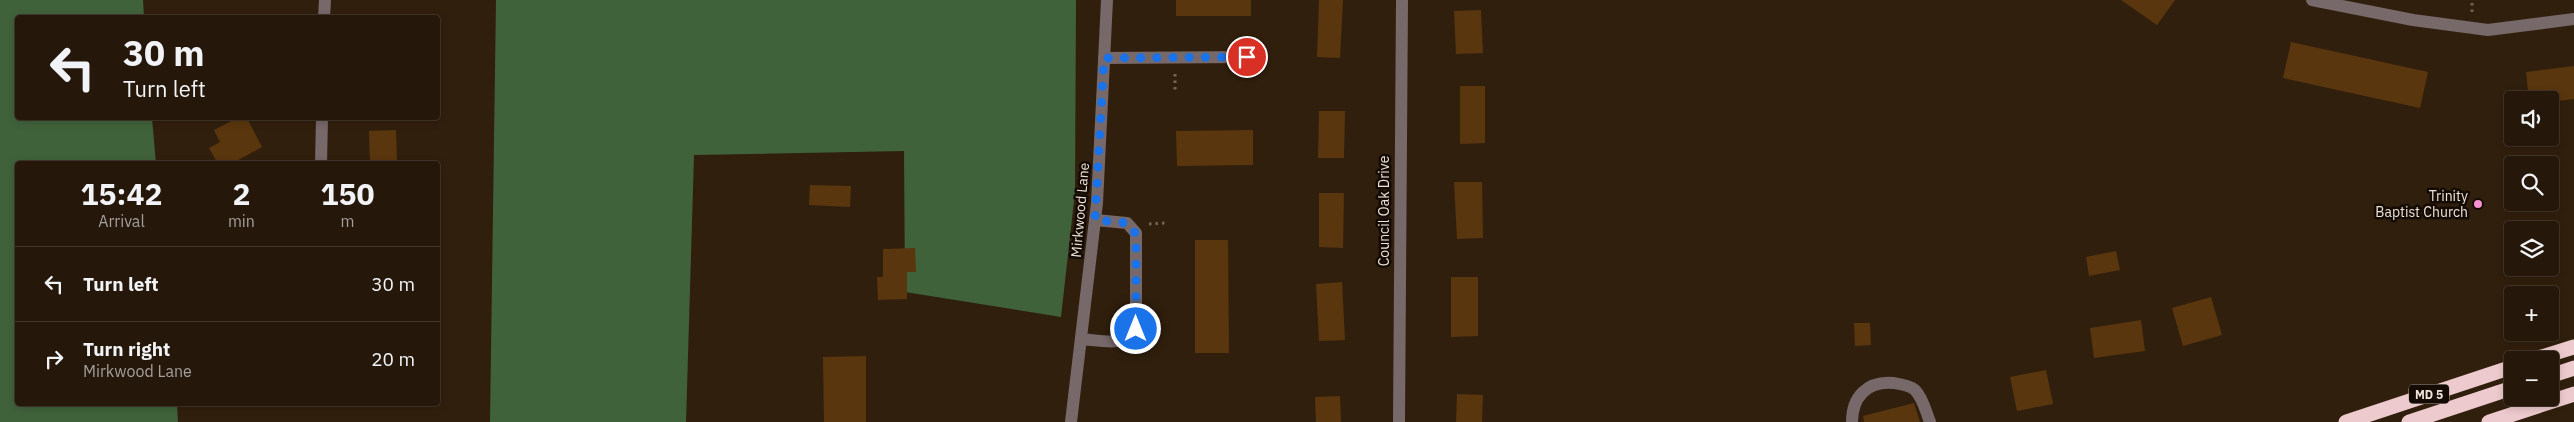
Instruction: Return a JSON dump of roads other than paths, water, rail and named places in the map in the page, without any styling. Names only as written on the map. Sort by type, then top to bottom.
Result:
[{"type":"highway","points":[[2559,352],[2574,347]]},
{"type":"highway","points":[[2559,373],[2574,368]]},
{"type":"highway","name":"MD 5","points":[[2346,422],[2504,370]]},
{"type":"highway","points":[[2409,422],[2504,391]]},
{"type":"highway","points":[[2489,422],[2574,394]]},
{"type":"street","points":[[324,15],[325,0]]},
{"type":"street","name":"Mirkwood Lane","points":[[1071,422],[1095,220],[1107,0]]},
{"type":"street","name":"Council Oak Drive","points":[[1399,422],[1402,0]]},
{"type":"street","points":[[2312,0],[2413,20],[2488,30],[2574,19]]},
{"type":"street","points":[[1104,58],[1247,57]]},
{"type":"street","points":[[321,161],[322,120]]},
{"type":"street","points":[[1081,340],[1125,340],[1133,337],[1136,329],[1136,234],[1127,223],[1095,220]]},
{"type":"street","points":[[1852,422],[1856,399],[1866,388],[1881,382],[1902,384],[1915,390],[1930,422]]},
{"type":"place","name":"Trinity Baptist Church","points":[[2478,204]]}]
